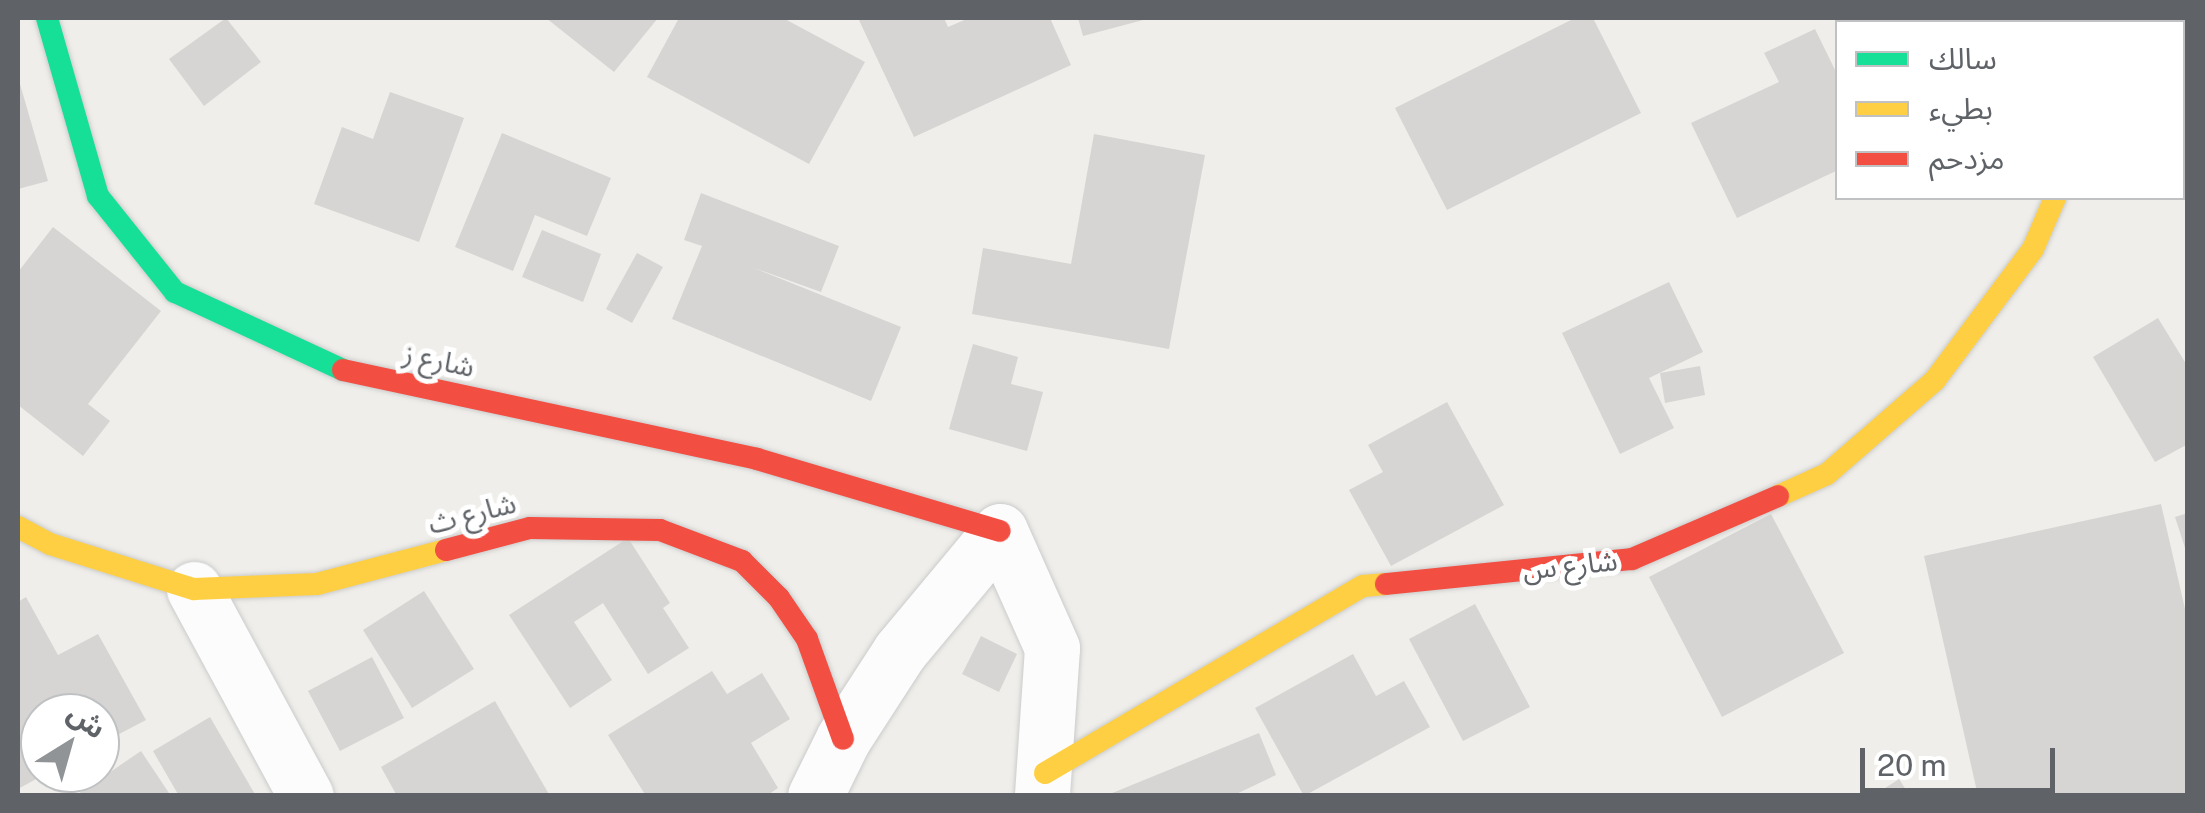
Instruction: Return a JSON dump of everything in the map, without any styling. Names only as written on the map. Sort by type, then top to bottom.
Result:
[{"type":"street","name":"شارع ﺯ","points":[[46,18],[98,196],[175,292],[340,369],[757,459],[1000,531]]},
{"type":"street","name":"شارع ﺱ","points":[[1044,784],[1363,586],[1632,559],[1827,474],[1935,380],[2033,249],[2054,200]]},
{"type":"street","name":"شارع ث","points":[[18,526],[50,544],[194,589],[318,584],[530,528],[660,530],[742,561],[779,598],[807,638],[843,740]]},
{"type":"street","points":[[814,796],[843,740],[900,651],[1000,531],[1052,648],[1044,784]]},
{"type":"street","points":[[194,589],[306,796]]},
{"type":"building","points":[[226,18],[261,62],[204,106],[169,59]]},
{"type":"building","points":[[546,18],[658,18],[614,72]]},
{"type":"building","points":[[679,18],[783,18],[865,62],[809,164],[647,77]]},
{"type":"building","points":[[858,18],[944,18],[948,27],[969,18],[1050,18],[1071,65],[914,137]]},
{"type":"building","points":[[1078,18],[1147,18],[1147,19],[1083,36]]},
{"type":"building","points":[[1575,18],[1593,18],[1641,113],[1447,210],[1395,108]]},
{"type":"building","points":[[1815,29],[1835,70],[1835,171],[1737,218],[1691,123],[1779,82],[1764,53]]},
{"type":"building","points":[[18,77],[48,181],[18,189]]},
{"type":"building","points":[[390,92],[464,118],[419,242],[314,204],[342,127],[373,139]]},
{"type":"building","points":[[502,133],[611,178],[587,236],[535,215],[513,271],[455,247]]},
{"type":"building","points":[[1094,134],[1205,155],[1169,349],[972,314],[983,248],[1071,264]]},
{"type":"building","points":[[701,193],[839,246],[821,292],[754,268],[901,327],[871,401],[672,319],[702,246],[684,240]]},
{"type":"building","points":[[53,227],[161,311],[88,404],[110,421],[83,456],[18,405],[18,272]]},
{"type":"building","points":[[542,230],[601,254],[583,302],[522,277]]},
{"type":"building","points":[[637,253],[663,267],[632,323],[606,309]]},
{"type":"building","points":[[1669,282],[1703,352],[1649,378],[1674,428],[1620,454],[1562,333]]},
{"type":"building","points":[[2158,318],[2188,367],[2188,444],[2155,462],[2093,357]]},
{"type":"building","points":[[973,344],[1018,357],[1011,384],[1043,392],[1027,451],[949,429]]},
{"type":"building","points":[[1700,366],[1705,395],[1665,403],[1660,373]]},
{"type":"building","points":[[1447,402],[1504,505],[1391,566],[1349,490],[1383,472],[1368,445]]},
{"type":"building","points":[[2161,504],[2188,622],[2188,796],[1978,796],[1924,556]]},
{"type":"building","points":[[2188,513],[2188,553],[2187,554],[2175,517]]},
{"type":"building","points":[[1771,514],[1844,653],[1722,717],[1649,577]]},
{"type":"building","points":[[628,538],[670,603],[663,608],[689,648],[648,674],[603,603],[574,622],[612,680],[570,708],[509,615]]},
{"type":"building","points":[[424,591],[474,669],[412,708],[363,630]]},
{"type":"building","points":[[26,597],[58,655],[98,634],[146,720],[120,734],[120,693],[20,693],[18,789],[18,602]]},
{"type":"building","points":[[1475,604],[1530,707],[1463,741],[1409,639]]},
{"type":"building","points":[[981,636],[1017,654],[999,692],[962,674]]},
{"type":"building","points":[[1353,654],[1376,696],[1404,681],[1430,727],[1304,796],[1255,708]]},
{"type":"building","points":[[372,657],[404,718],[340,751],[308,691]]},
{"type":"building","points":[[712,671],[727,694],[762,673],[790,719],[751,743],[778,788],[766,796],[646,796],[608,735]]},
{"type":"building","points":[[495,701],[550,796],[397,796],[381,767]]},
{"type":"building","points":[[210,717],[256,796],[179,796],[153,751]]},
{"type":"building","points":[[1259,733],[1276,775],[1232,796],[1105,796]]},
{"type":"building","points":[[141,751],[171,796],[75,796],[120,793],[120,765]]},
{"type":"building","points":[[1899,779],[1910,796],[1873,796]]},
{"type":"traffic: fast","points":[[47,18],[98,196],[175,292],[343,370]]},
{"type":"traffic: slow","points":[[1778,496],[1827,474],[1935,380],[2033,249],[2054,200]]},
{"type":"traffic: slow","points":[[18,527],[50,544],[194,589],[317,584],[446,550]]},
{"type":"traffic: slow","points":[[1045,773],[1363,586],[1386,584]]},
{"type":"traffic: jam","points":[[343,370],[757,459],[1000,531]]},
{"type":"traffic: jam","points":[[1386,584],[1632,559],[1778,496]]},
{"type":"traffic: jam","points":[[446,550],[530,528],[660,530],[742,561],[779,598],[807,639],[843,739]]}]
